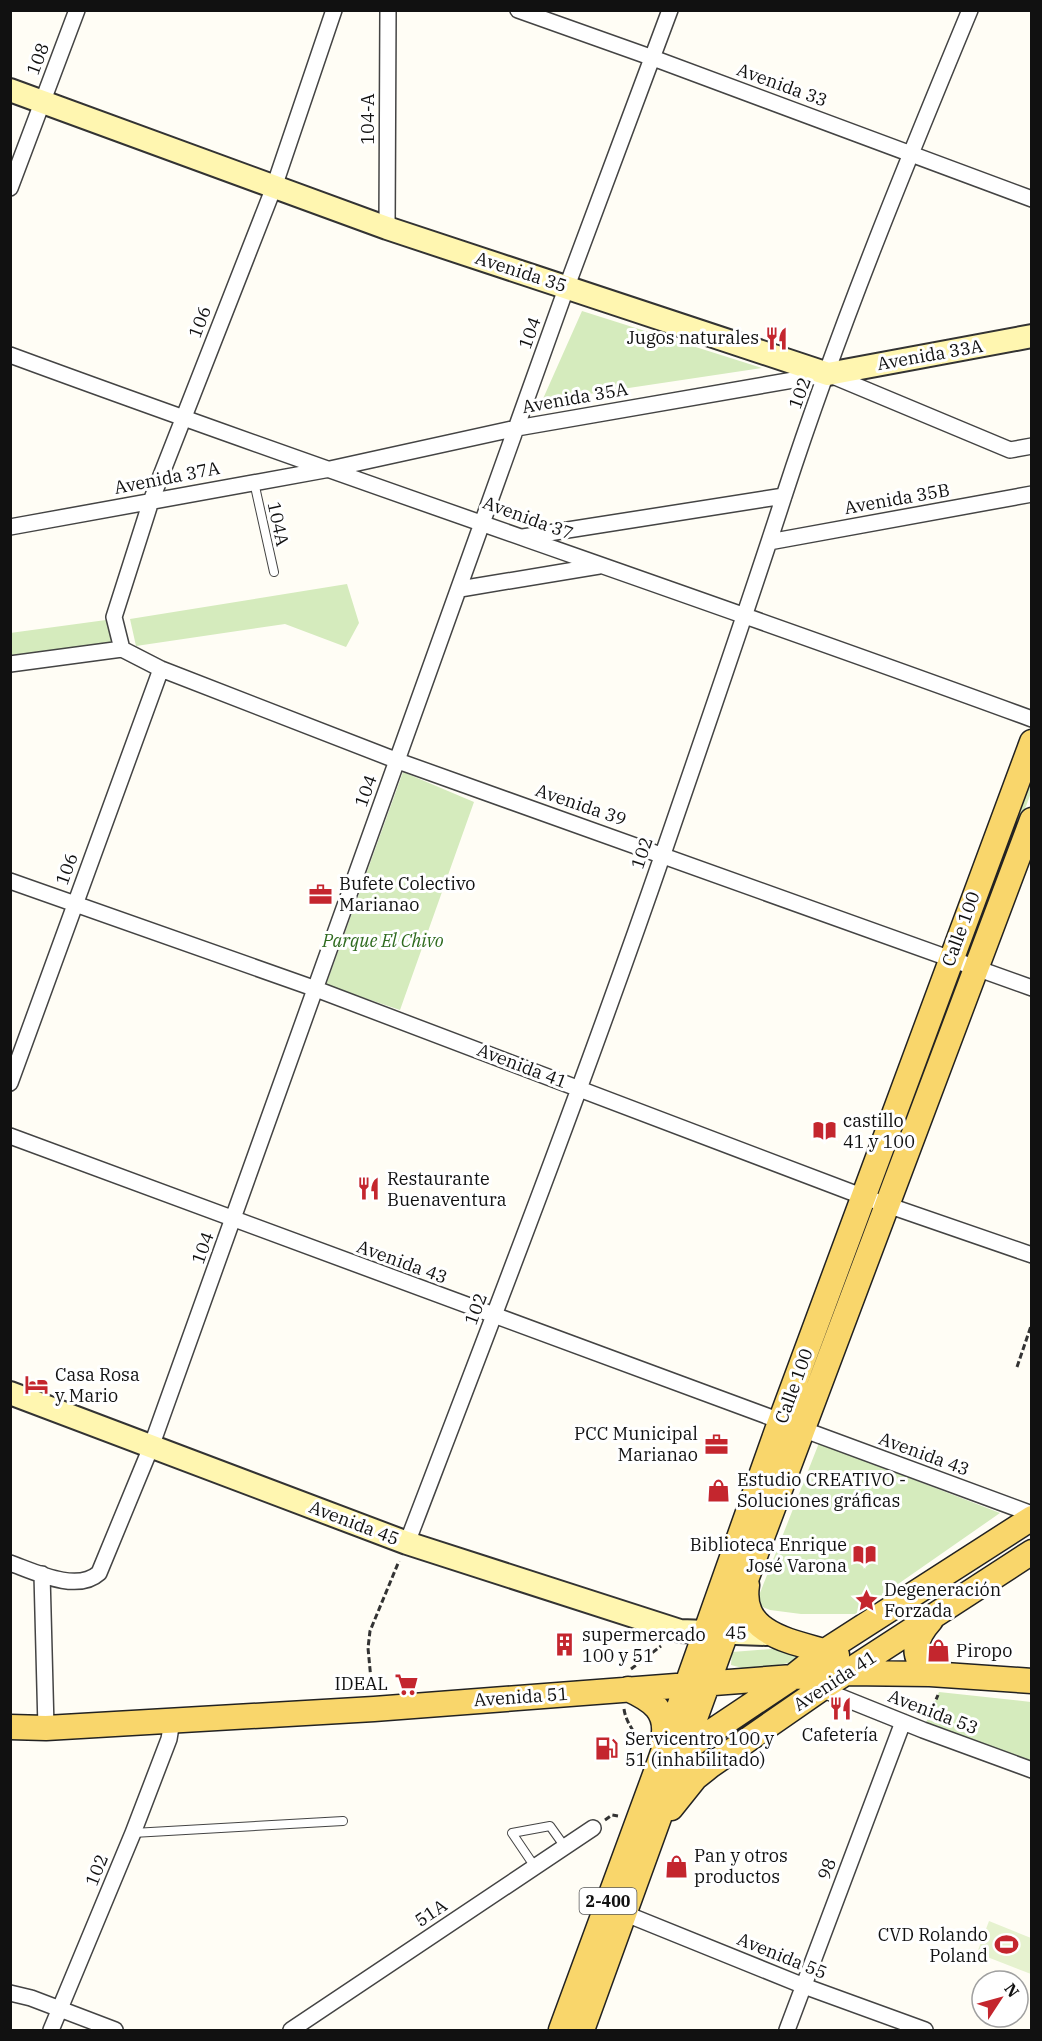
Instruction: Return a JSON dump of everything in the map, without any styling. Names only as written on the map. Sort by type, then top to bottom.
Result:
[{"type":"main road","name":"Calle 100","points":[[716,1633],[747,1581],[791,1426],[864,1197],[1032,742]]},
{"type":"main road","name":"Calle 100","points":[[582,2031],[685,1749],[698,1683],[791,1426],[887,1205],[1032,820]]},
{"type":"main road","name":"Avenida 41","points":[[649,1763],[685,1749],[790,1679],[825,1651],[1032,1516]]},
{"type":"main road","name":"Avenida 41","points":[[656,1830],[695,1778],[821,1689],[1032,1552]]},
{"type":"main road","points":[[747,1581],[746,1605],[757,1625],[773,1635],[825,1651],[854,1668]]},
{"type":"main road","points":[[773,1635],[834,1629],[878,1617]]},
{"type":"main road","points":[[933,1617],[922,1630],[916,1645],[920,1665],[933,1686]]},
{"type":"main road","name":"Avenida 51","points":[[10,1726],[46,1728],[374,1709],[698,1683],[790,1679],[854,1668],[933,1686],[1032,1681]]},
{"type":"main road","name":"Calle 100","points":[[561,2031],[649,1763],[698,1683]]},
{"type":"main road","points":[[625,1689],[654,1704],[663,1716],[665,1731],[649,1763]]},
{"type":"street","name":"108","points":[[10,188],[77,10]]},
{"type":"street","name":"106","points":[[122,649],[114,617],[151,501],[274,187],[334,10]]},
{"type":"street","name":"104-A","points":[[387,228],[388,10]]},
{"type":"street","name":"Avenida 33","points":[[518,10],[1032,199]]},
{"type":"street","name":"104","points":[[42,1574],[80,1582],[91,1580],[99,1573],[151,1447],[567,286],[670,10]]},
{"type":"street","name":"102","points":[[407,1543],[494,1317],[663,854],[743,613],[828,374],[911,153],[970,10]]},
{"type":"street","name":"Avenida 35","points":[[10,90],[387,228],[828,374],[1010,450],[1032,446]]},
{"type":"street","name":"Avenida 33A","points":[[828,374],[1032,336]]},
{"type":"street","name":"Avenida 37","points":[[10,355],[184,419],[743,613],[1032,718]]},
{"type":"street","name":"Avenida 35A","points":[[330,469],[517,428],[828,374]]},
{"type":"street","name":"Avenida 37A","points":[[10,527],[330,469]]},
{"type":"street","name":"Avenida 35B","points":[[769,542],[1032,494]]},
{"type":"street","points":[[521,537],[784,496]]},
{"type":"street","points":[[460,589],[602,565]]},
{"type":"street","points":[[10,664],[122,649]]},
{"type":"street","name":"Avenida 39","points":[[122,649],[161,669],[398,761],[1032,988]]},
{"type":"street","name":"106","points":[[10,1083],[161,669]]},
{"type":"street","name":"Avenida 41","points":[[10,881],[316,989],[864,1197],[1032,1255]]},
{"type":"street","name":"Avenida 43","points":[[10,1136],[1032,1516]]},
{"type":"street","name":"Avenida 45","points":[[10,1393],[407,1543],[680,1631],[716,1633]]},
{"type":"street","points":[[10,1563],[42,1574],[46,1728]]},
{"type":"street","name":"45","points":[[716,1633],[773,1635]]},
{"type":"street","name":"Avenida 53","points":[[790,1679],[1032,1770]]},
{"type":"street","name":"102","points":[[51,2031],[133,1833],[169,1739],[172,1721]]},
{"type":"street","name":"98","points":[[787,2031],[903,1722]]},
{"type":"street","name":"51A","points":[[291,2031],[593,1828]]},
{"type":"street","name":"Avenida 55","points":[[626,1914],[804,1986],[925,2031]]},
{"type":"street","points":[[10,1993],[61,2009],[115,2031]]},
{"type":"lane","name":"104A","points":[[254,482],[273,572]]},
{"type":"lane","points":[[133,1833],[343,1821]]},
{"type":"lane","points":[[535,1868],[512,1833],[550,1826],[564,1847]]},
{"type":"path","points":[[1017,1367],[1032,1323]]},
{"type":"path","points":[[374,1709],[368,1648],[370,1631],[382,1596],[407,1543]]},
{"type":"path","points":[[649,1763],[637,1735],[625,1719],[625,1689],[621,1674],[639,1664],[680,1631]]},
{"type":"path","points":[[616,1826],[620,1816]]},
{"type":"green space","points":[[582,311],[762,368],[542,401]]},
{"type":"green space","points":[[347,584],[359,623],[346,647],[285,624],[136,646],[130,619]]},
{"type":"green space","points":[[106,620],[113,646],[11,658],[10,633]]},
{"type":"green space","points":[[1031,768],[1031,793],[719,1613]]},
{"type":"green space","name":"Parque El Chivo","points":[[403,772],[474,802],[400,1010],[326,985]]},
{"type":"green space","points":[[819,1443],[1000,1513],[855,1614],[801,1614],[770,1610],[760,1606],[758,1598]]},
{"type":"green space","points":[[783,1648],[802,1655],[800,1661],[750,1670],[731,1665],[732,1652]]},
{"type":"green space","points":[[939,1692],[1031,1702],[1031,1770],[923,1730]]},
{"type":"green space","name":"CVD Rolando Poland","points":[[989,1921],[1031,1938],[1031,1974],[1030,1969],[1018,1969],[977,1953]]},
{"type":"place","name":"Jugos naturales","points":[[777,338]]},
{"type":"place","name":"Bufete Colectivo Marianao","points":[[321,894]]},
{"type":"place","name":"castillo 41 y 100","points":[[825,1131]]},
{"type":"place","name":"Restaurante Buenaventura","points":[[369,1189]]},
{"type":"place","name":"Casa Rosa y Mario","points":[[37,1385]]},
{"type":"place","name":"PCC Municipal Marianao","points":[[716,1444]]},
{"type":"place","name":"Estudio CREATIVO - Soluciones gráficas","points":[[719,1490]]},
{"type":"place","name":"Biblioteca Enrique José Varona","points":[[865,1555]]},
{"type":"place","name":"Degeneración Forzada","points":[[866,1600]]},
{"type":"place","name":"supermercado 100 y 51","points":[[564,1645]]},
{"type":"place","name":"Piropo","points":[[938,1651]]},
{"type":"place","name":"IDEAL","points":[[406,1684]]},
{"type":"place","name":"Cafetería","points":[[840,1709]]},
{"type":"place","name":"Servicentro 100 y 51 (inhabilitado)","points":[[607,1749]]},
{"type":"place","name":"Pan y otros productos","points":[[676,1866]]},
{"type":"place","name":"CVD Rolando Poland","points":[[1006,1945]]}]
